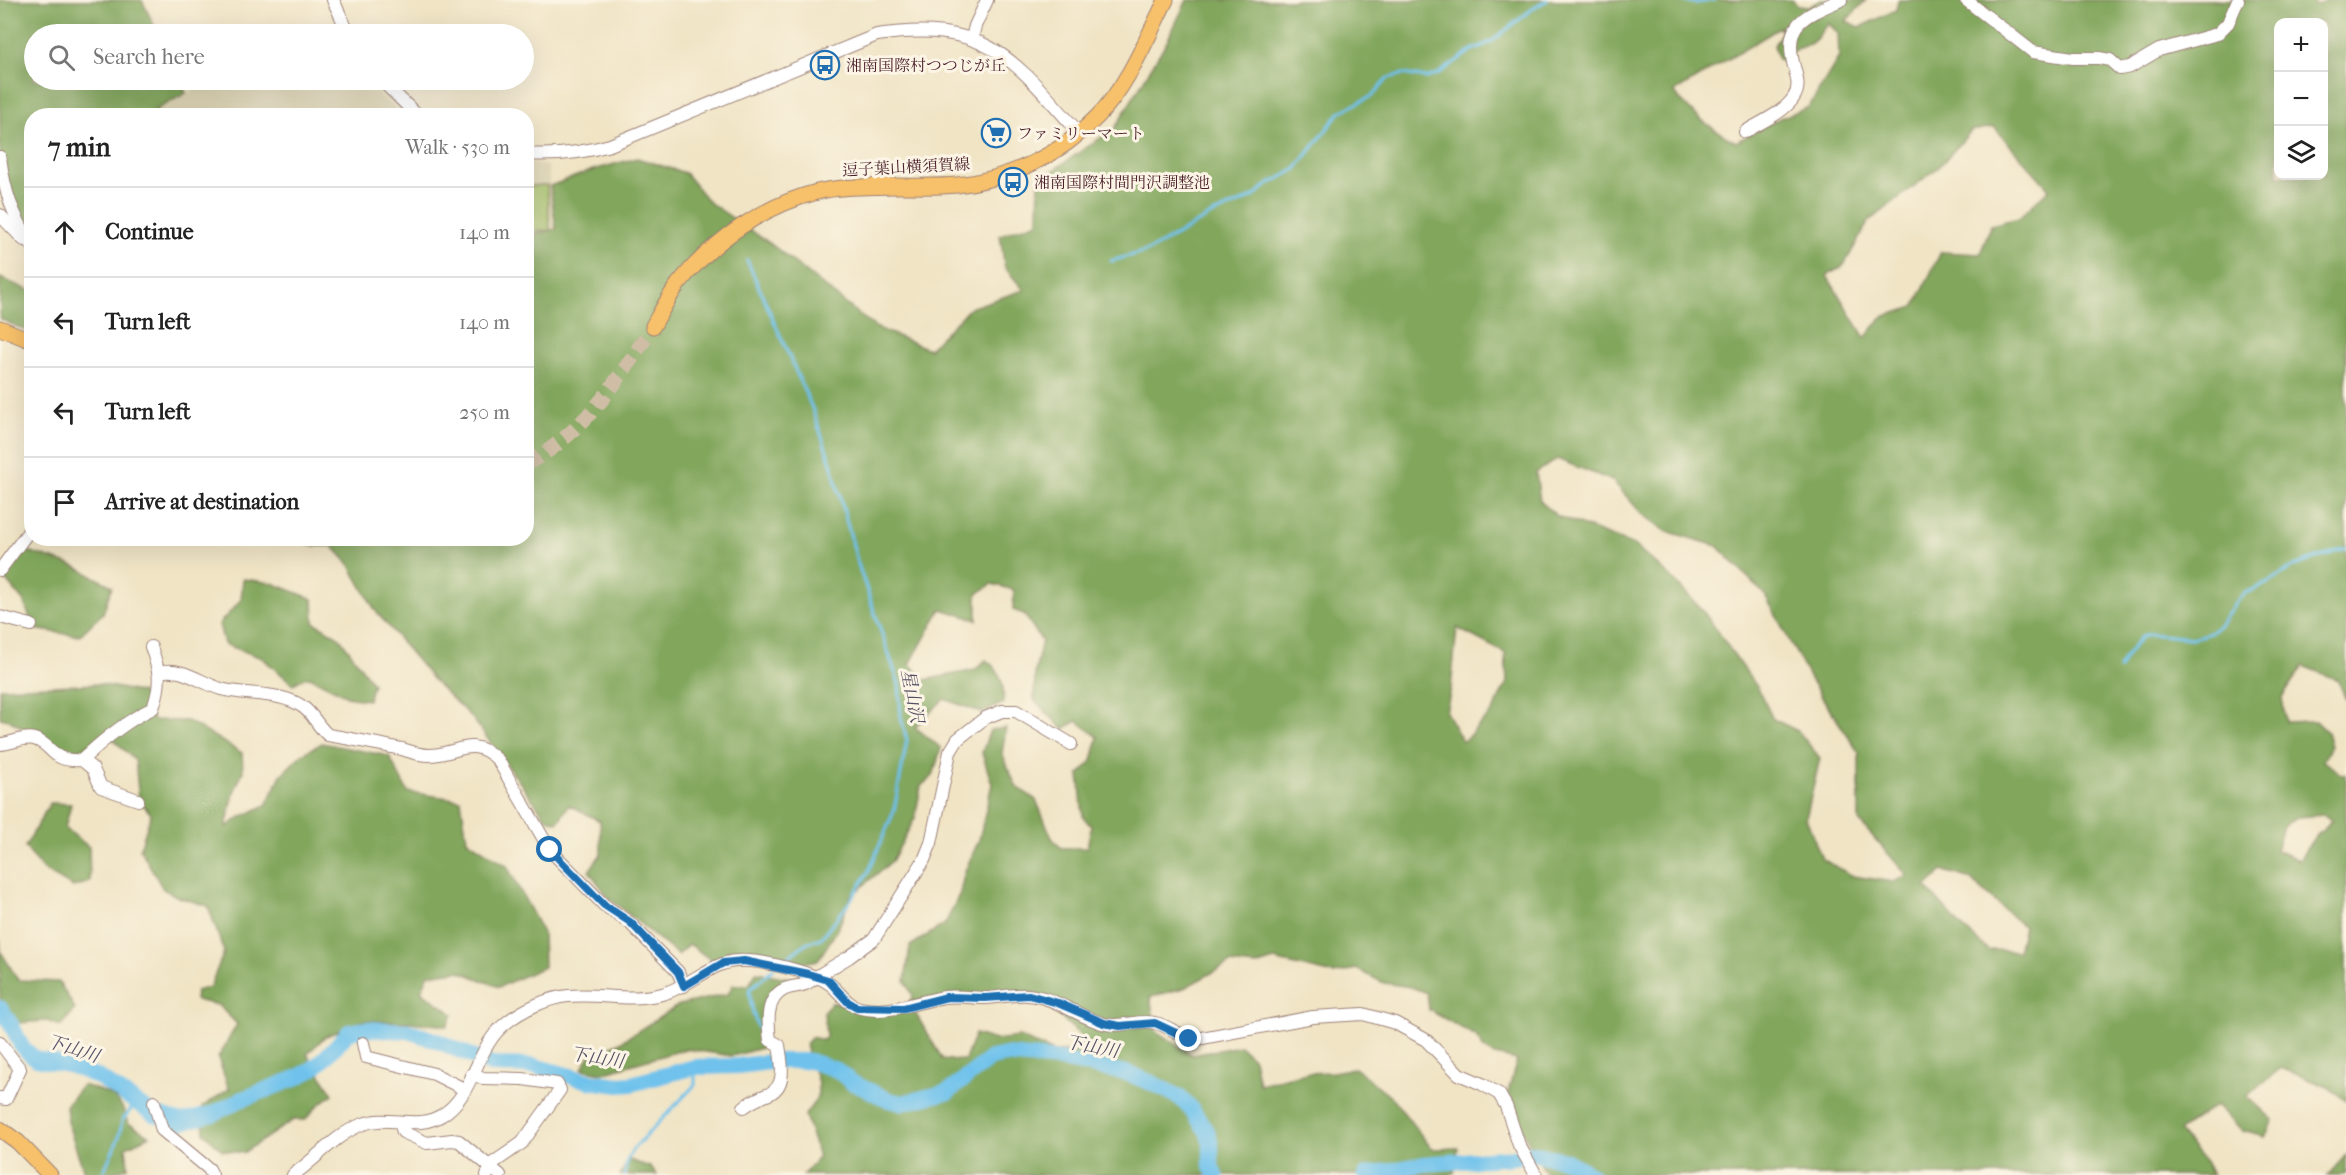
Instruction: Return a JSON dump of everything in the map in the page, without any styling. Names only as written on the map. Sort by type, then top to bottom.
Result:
[{"type":"main road","name":"逗子葉山横須賀線","points":[[653,326],[678,284],[703,257],[737,228],[768,211],[818,192],[850,187],[957,185],[990,179],[1024,168],[1055,152],[1099,116],[1116,93],[1166,0]]},
{"type":"main road","points":[[0,328],[24,338]]},
{"type":"main road","points":[[0,1129],[18,1143],[50,1175]]},
{"type":"street","points":[[333,0],[344,24]]},
{"type":"street","points":[[972,38],[987,0]]},
{"type":"street","points":[[1744,132],[1789,105],[1796,94],[1798,82],[1792,61],[1792,33],[1798,21],[1841,0]]},
{"type":"street","points":[[1966,0],[2021,45],[2033,52],[2073,58],[2110,60],[2120,69],[2124,69],[2159,50],[2217,34],[2228,23],[2238,0]]},
{"type":"street","points":[[534,154],[583,152],[610,145],[878,35],[911,30],[951,33],[972,38],[1013,61],[1033,80],[1079,133]]},
{"type":"street","points":[[391,90],[410,108]]},
{"type":"street","points":[[0,157],[11,209],[24,232]]},
{"type":"street","points":[[0,215],[24,238]]},
{"type":"street","points":[[0,570],[24,538]]},
{"type":"street","points":[[0,617],[31,625]]},
{"type":"street","points":[[82,760],[107,736],[136,716],[153,708],[158,694],[160,672],[151,647]]},
{"type":"street","points":[[160,672],[171,669],[222,689],[290,700],[305,708],[328,735],[404,750],[416,755],[431,755],[468,746],[488,750],[498,760],[550,850],[604,905],[630,922],[678,972],[684,986]]},
{"type":"street","points":[[744,1107],[755,1098],[772,1093],[781,1081],[779,1045],[771,1040],[767,1019],[772,1002],[785,989],[807,984],[812,976],[849,957],[874,939],[924,860],[931,843],[950,752],[958,740],[985,718],[1002,711],[1016,711],[1071,744]]},
{"type":"street","points":[[0,744],[27,738],[34,739],[58,758],[82,760],[93,769],[101,788],[138,800]]},
{"type":"street","points":[[293,1175],[339,1138],[362,1124],[382,1120],[422,1123],[435,1119],[452,1108],[490,1038],[521,1012],[556,998],[578,996],[633,998],[661,994],[684,986],[723,963],[734,960],[757,962],[828,980],[848,1002],[867,1009],[904,1008],[947,997],[985,998],[1029,995],[1058,1003],[1104,1023],[1120,1026],[1155,1023],[1189,1039],[1313,1017],[1363,1014],[1381,1018],[1426,1040],[1459,1074],[1482,1083],[1499,1094],[1506,1106],[1519,1145],[1536,1175]]},
{"type":"street","points":[[363,1042],[366,1057],[434,1074],[464,1089]]},
{"type":"street","points":[[0,1043],[20,1069],[6,1100],[0,1098]]},
{"type":"street","points":[[400,1122],[403,1132],[428,1143],[459,1141],[493,1172],[522,1143],[555,1098],[560,1087],[557,1084],[546,1082],[483,1078],[472,1072]]},
{"type":"street","points":[[154,1102],[162,1130],[209,1168],[212,1175]]},
{"type":"shaded area","points":[[193,90],[374,90],[396,108],[153,108]]},
{"type":"shaded area","points":[[534,164],[548,166],[554,236],[534,239]]},
{"type":"green space","points":[[0,0],[142,0],[153,24],[24,24],[24,90],[185,90],[186,93],[159,108],[24,108],[24,223],[18,214],[0,163]]},
{"type":"green space","points":[[1187,0],[1792,0],[1798,6],[1809,7],[1820,0],[1866,0],[1846,21],[1860,27],[1896,10],[1898,0],[2310,0],[2318,5],[2327,0],[2346,0],[2346,700],[2338,680],[2303,666],[2282,698],[2286,722],[2316,721],[2327,732],[2331,746],[2323,761],[2342,774],[2346,774],[2346,1100],[2328,1087],[2281,1068],[2247,1096],[2273,1120],[2265,1137],[2243,1131],[2216,1105],[2179,1131],[2207,1165],[2212,1175],[1547,1175],[1524,1134],[1507,1096],[1517,1060],[1495,1055],[1484,1049],[1476,1036],[1429,1010],[1427,993],[1411,987],[1384,983],[1356,969],[1334,974],[1274,960],[1255,966],[1230,963],[1184,988],[1150,997],[1156,1031],[1192,1055],[1240,1046],[1254,1059],[1259,1084],[1307,1073],[1355,1068],[1393,1099],[1432,1149],[1458,1148],[1454,1173],[1448,1175],[803,1175],[819,1157],[805,1115],[818,1093],[817,1079],[806,1044],[812,1037],[823,1040],[826,1037],[824,1012],[831,1003],[840,1003],[878,1013],[903,1012],[913,996],[905,981],[910,946],[945,924],[960,893],[965,871],[979,840],[992,784],[982,753],[990,730],[1006,728],[1002,753],[1016,786],[1036,800],[1052,838],[1061,848],[1087,848],[1091,826],[1083,817],[1079,775],[1092,761],[1098,737],[1077,721],[1063,729],[1034,700],[1035,672],[1042,641],[1024,614],[1013,610],[1014,590],[992,584],[977,594],[977,620],[941,609],[910,664],[924,680],[975,670],[986,660],[1001,679],[1003,703],[983,713],[944,699],[915,727],[941,748],[933,776],[921,786],[915,818],[892,861],[851,896],[838,929],[818,960],[803,963],[743,957],[715,963],[689,944],[678,955],[609,898],[589,871],[601,854],[600,821],[569,805],[558,822],[547,819],[473,719],[434,681],[375,610],[349,564],[332,546],[534,546],[534,234],[556,229],[550,186],[593,170],[637,158],[685,173],[709,202],[771,244],[875,327],[929,349],[970,308],[1024,290],[1005,268],[1000,235],[1038,222],[1039,180],[1115,128],[1166,43]],"holes":[[[1828,23],[1838,33],[1839,57],[1809,107],[1780,118],[1736,142],[1702,120],[1674,92],[1781,27],[1782,32],[1774,45],[1778,59],[1783,61],[1796,49],[1816,39]],[[1994,127],[2049,189],[2019,218],[1991,225],[1980,254],[1941,252],[1914,307],[1882,317],[1865,338],[1827,276],[1844,265],[1869,221],[1938,168],[1971,131]],[[1557,459],[1613,481],[1642,514],[1666,531],[1717,546],[1765,595],[1810,679],[1859,753],[1859,821],[1907,875],[1894,882],[1853,876],[1822,859],[1806,818],[1820,758],[1798,731],[1773,719],[1757,687],[1703,611],[1670,576],[1634,545],[1557,516],[1540,501],[1536,473]],[[1457,628],[1505,653],[1507,682],[1493,711],[1463,742],[1446,712],[1451,688]],[[2324,815],[2331,820],[2324,830],[2315,836],[2299,860],[2276,850],[2283,826],[2298,817]],[[1943,871],[1969,878],[2024,927],[2018,951],[1988,950],[1959,924],[1926,887]],[[1035,993],[1080,1035],[1084,1051],[1054,1052],[1019,1037],[995,1040],[975,1034],[965,1060],[943,1060],[914,1011],[919,1000]]]},
{"type":"green space","points":[[547,185],[550,230],[534,231],[534,186]]},
{"type":"green space","points":[[0,278],[24,288],[24,330],[0,319]]},
{"type":"green space","points":[[25,550],[74,566],[112,586],[103,613],[79,636],[34,629],[24,602],[3,577]]},
{"type":"green space","points":[[243,579],[272,583],[313,599],[314,622],[340,638],[373,684],[368,700],[351,698],[310,677],[293,684],[262,658],[224,644],[219,624],[241,600]]},
{"type":"green space","points":[[100,684],[143,693],[153,720],[188,721],[242,753],[243,771],[234,792],[226,827],[266,805],[281,775],[302,754],[322,743],[389,756],[408,792],[461,800],[467,840],[507,866],[543,933],[544,967],[499,987],[459,971],[429,974],[421,991],[453,1014],[447,1026],[364,1021],[326,1036],[307,1054],[333,1094],[317,1106],[305,1120],[293,1120],[243,1153],[222,1150],[204,1133],[202,1107],[229,1089],[218,1058],[237,1024],[218,1005],[195,1000],[196,991],[210,987],[224,952],[208,906],[178,897],[163,889],[140,849],[151,814],[139,800],[135,760],[106,733],[71,756],[9,720],[0,718],[0,688]]},
{"type":"green space","points":[[50,803],[71,804],[65,828],[89,847],[90,882],[73,887],[42,869],[25,847]]},
{"type":"green space","points":[[0,940],[1,952],[18,980],[59,982],[75,1009],[61,1026],[47,1021],[17,1023],[0,1015]]},
{"type":"green space","points":[[756,972],[794,979],[794,983],[780,985],[769,997],[764,1014],[762,1048],[732,1056],[686,1049],[602,1073],[582,1069],[590,1055],[619,1043],[679,1005],[728,994],[733,985],[749,985]]},
{"type":"green space","points":[[82,1085],[113,1096],[125,1113],[128,1123],[150,1136],[126,1147],[128,1167],[108,1175],[85,1175],[68,1124],[66,1106]]},
{"type":"green space","points":[[2346,1155],[2346,1173],[2328,1175]]},
{"type":"green space","points":[[629,1160],[650,1167],[657,1175],[620,1175]]},
{"type":"waterway","points":[[1111,261],[1150,250],[1211,215],[1253,197],[1266,186],[1296,169],[1340,112],[1372,96],[1388,78],[1404,74],[1426,78],[1438,74],[1472,50],[1491,42],[1547,0]]},
{"type":"waterway","points":[[1678,0],[1696,3],[1714,0]]},
{"type":"waterway","name":"星山沢","points":[[747,260],[812,408],[831,463],[858,564],[899,684],[901,718],[907,740],[894,811],[868,873],[846,907],[821,938],[806,943],[782,962]]},
{"type":"waterway","points":[[2119,669],[2142,636],[2150,634],[2192,638],[2210,633],[2222,623],[2235,603],[2245,593],[2266,584],[2294,566],[2346,548]]},
{"type":"waterway","name":"星山沢","points":[[774,968],[749,990],[758,1027],[777,1060]]},
{"type":"waterway","name":"下山川","points":[[0,1008],[22,1047],[36,1059],[72,1066],[100,1078],[153,1114],[182,1122],[213,1114],[240,1100],[296,1078],[323,1060],[349,1032],[367,1029],[408,1031],[440,1042],[492,1065],[534,1066],[589,1081],[619,1085],[695,1067],[810,1061],[837,1070],[851,1082],[889,1100],[902,1103],[948,1092],[991,1058],[1006,1055],[1061,1060],[1127,1073],[1179,1097],[1188,1105],[1207,1131],[1211,1144],[1211,1167],[1216,1175]]},
{"type":"waterway","points":[[624,1175],[633,1149],[695,1085],[695,1067]]},
{"type":"waterway","points":[[102,1175],[119,1137],[122,1121],[136,1103]]},
{"type":"waterway","name":"下山川","points":[[1366,1175],[1424,1164],[1515,1157],[1531,1153],[1565,1160],[1592,1175]]},
{"type":"tunnel","points":[[534,459],[566,437],[599,404],[653,326]]},
{"type":"place","name":"湘南国際村つつじが丘","points":[[825,65]]},
{"type":"place","name":"ファミリーマート","points":[[996,133]]},
{"type":"place","name":"湘南国際村間門沢調整池","points":[[1013,182]]},
{"type":"route","points":[[550,850],[604,905],[630,922],[662,958],[678,972],[684,986],[723,963],[734,960],[757,962],[828,980],[848,1002],[867,1009],[904,1008],[947,997],[985,998],[1029,995],[1058,1003],[1104,1023],[1120,1026],[1155,1023],[1189,1039]]}]
